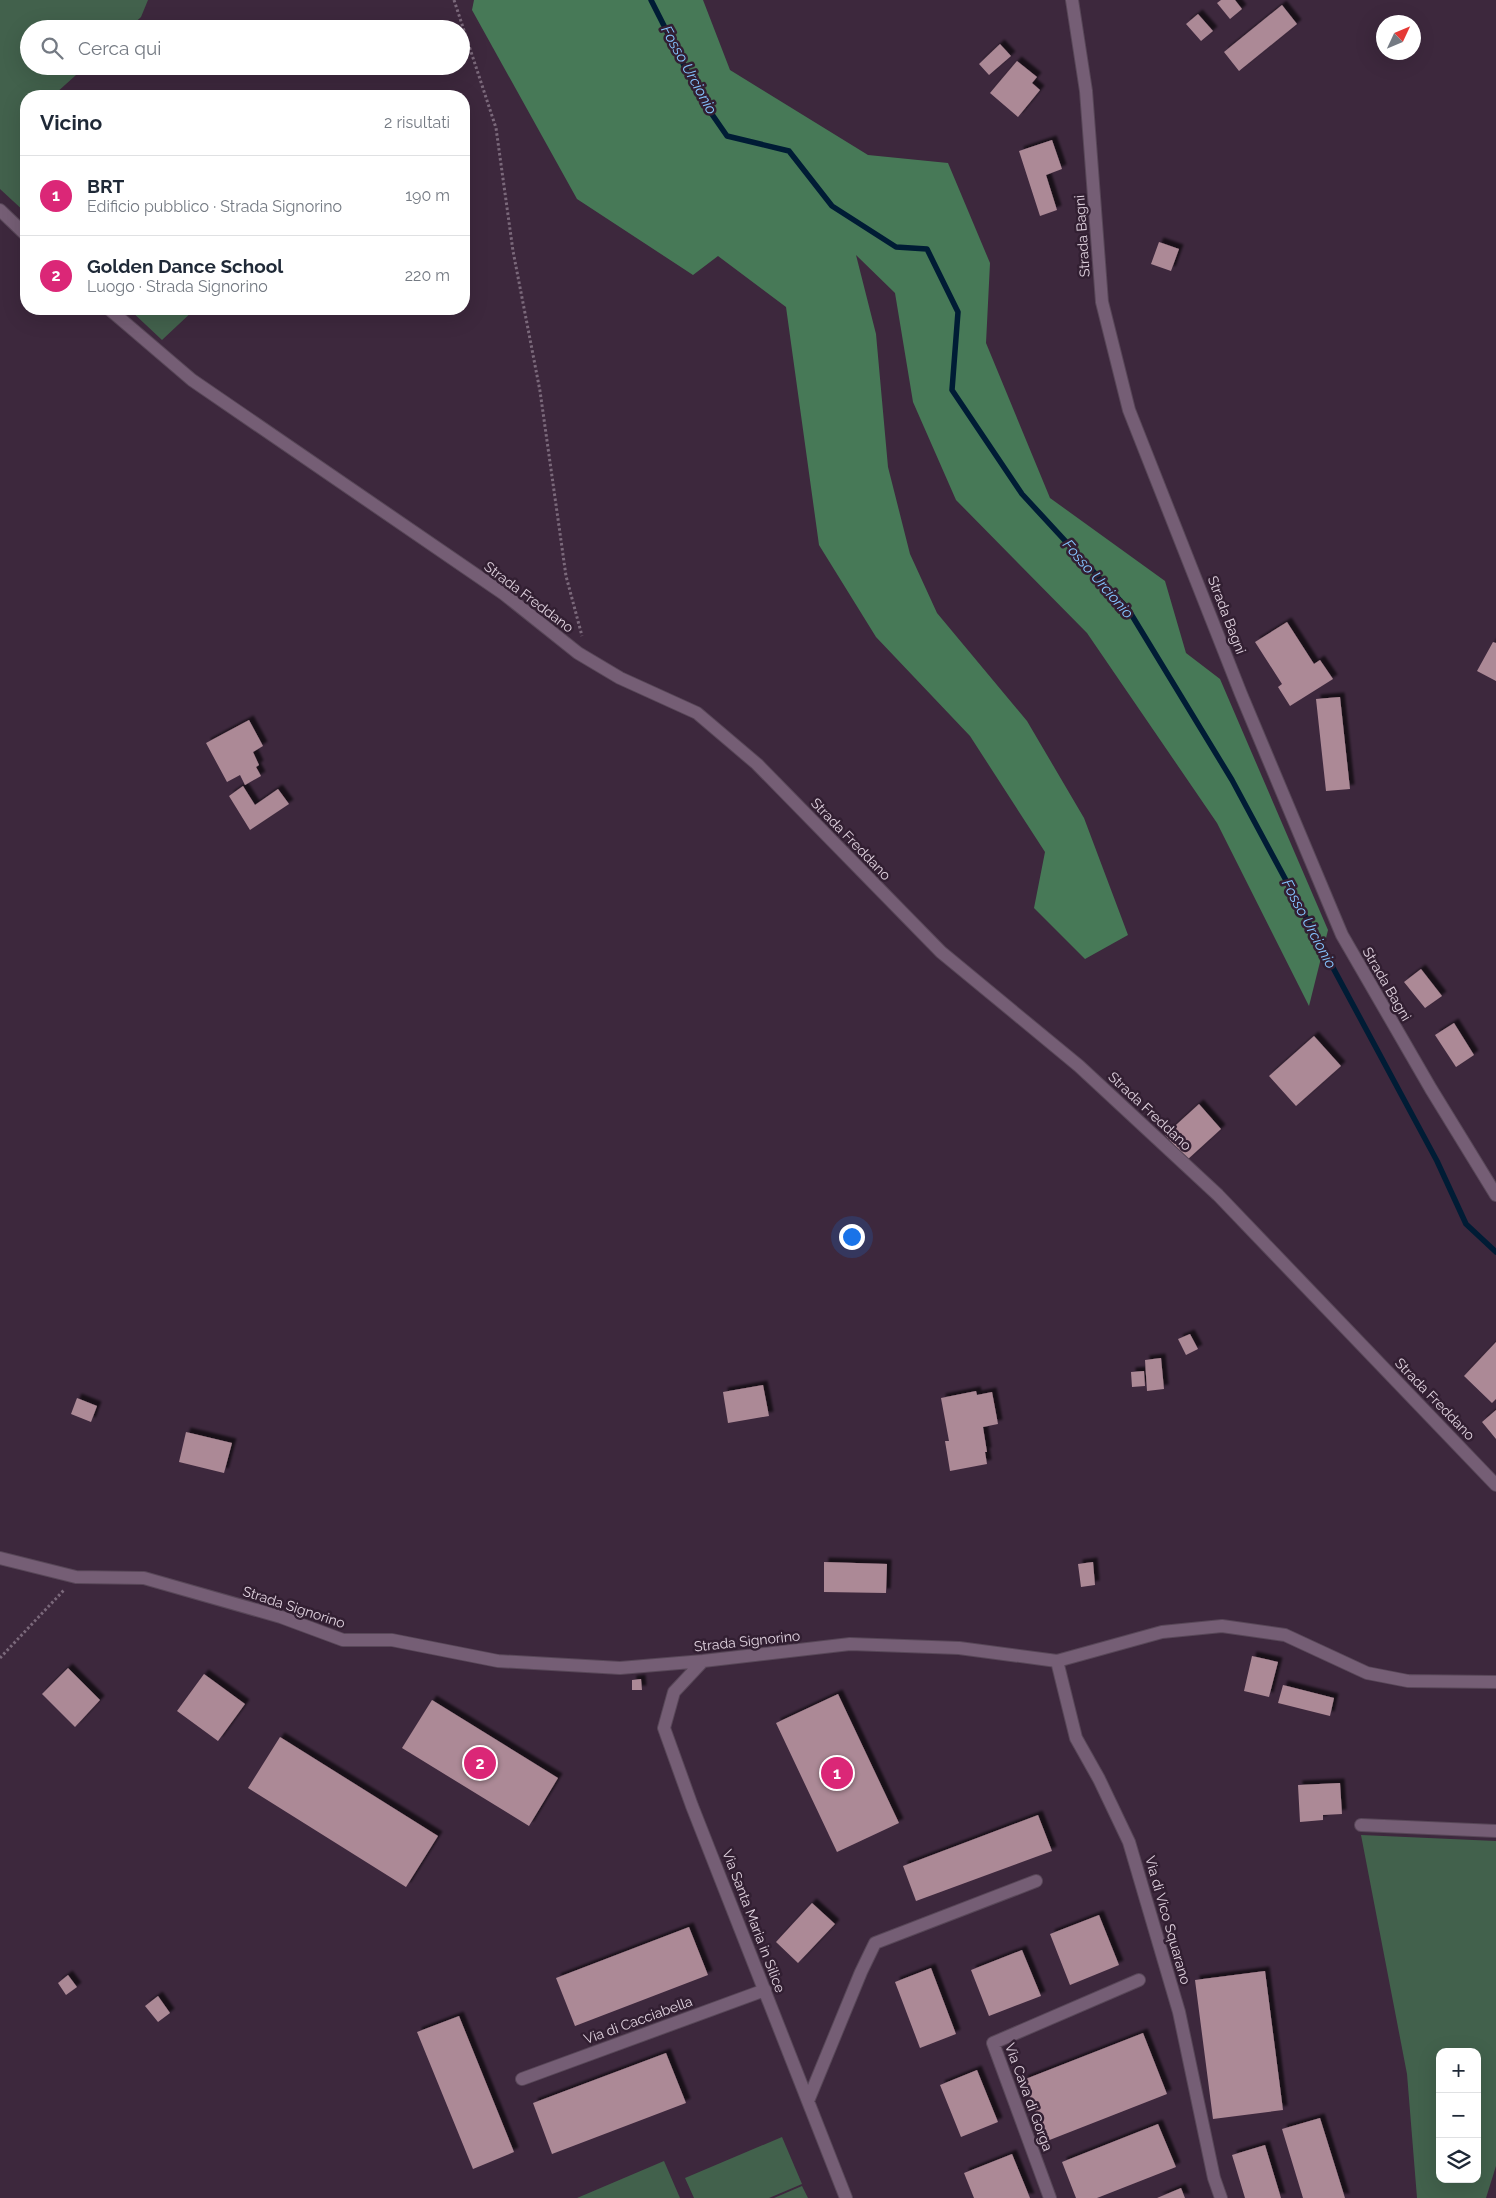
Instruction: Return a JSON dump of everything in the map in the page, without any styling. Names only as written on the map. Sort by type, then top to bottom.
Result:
[{"type":"street","name":"Strada Bagni","points":[[1072,0],[1086,91],[1102,302],[1129,410],[1241,694],[1342,935],[1411,1055],[1496,1195]]},
{"type":"street","points":[[0,210],[20,229]]},
{"type":"street","name":"Strada Freddano","points":[[116,315],[192,380],[504,594],[578,653],[620,678],[697,713],[757,764],[941,952],[1079,1066],[1218,1195],[1496,1485]]},
{"type":"street","name":"Strada Signorino","points":[[0,1558],[76,1577],[144,1578],[281,1617],[343,1640],[392,1640],[498,1661],[620,1668],[703,1661],[850,1644],[960,1648],[1057,1661],[1162,1632],[1222,1626],[1285,1635],[1367,1673],[1400,1680],[1496,1682]]},
{"type":"street","name":"Via Santa Maria in Silice","points":[[703,1661],[674,1692],[664,1728],[692,1806],[846,2198]]},
{"type":"street","name":"Via di Vico Squarano","points":[[1057,1661],[1076,1738],[1099,1779],[1129,1842],[1179,2012],[1220,2198]]},
{"type":"street","points":[[1361,1825],[1496,1831]]},
{"type":"street","points":[[808,2101],[861,1972],[875,1943],[1036,1881]]},
{"type":"street","name":"Via Cava di Gorga","points":[[1050,2198],[993,2043],[1139,1980]]},
{"type":"street","name":"Via di Cacciabella","points":[[522,2079],[765,1990]]},
{"type":"path","points":[[454,0],[461,20]]},
{"type":"path","points":[[470,49],[496,128],[513,252],[540,391],[566,576],[582,637],[578,653]]},
{"type":"path","points":[[0,1658],[76,1577]]},
{"type":"green space","points":[[0,0],[148,0],[141,17],[138,20],[20,20],[20,75],[76,75],[59,90],[20,90],[20,207],[0,189]]},
{"type":"green space","points":[[474,0],[703,0],[730,70],[868,155],[948,163],[990,263],[986,343],[1050,498],[1165,581],[1186,653],[1220,679],[1328,930],[1309,1006],[1217,823],[1087,633],[956,500],[913,402],[895,293],[856,255],[876,334],[888,467],[910,554],[937,613],[1027,721],[1084,818],[1128,935],[1085,959],[1034,908],[1045,852],[970,736],[876,637],[819,545],[786,307],[718,256],[693,275],[577,199],[472,10]]},
{"type":"green space","points":[[135,315],[189,315],[162,340]]},
{"type":"green space","points":[[1361,1835],[1496,1841],[1496,2166],[1486,2198],[1417,2198],[1407,2074]]},
{"type":"green space","points":[[782,2137],[802,2184],[769,2198],[694,2198],[685,2178]]},
{"type":"green space","points":[[664,2161],[680,2198],[577,2198]]},
{"type":"green space","points":[[802,2186],[808,2198],[774,2198]]},
{"type":"building","points":[[1221,0],[1235,0],[1242,9],[1230,19],[1217,3]]},
{"type":"building","points":[[1282,5],[1297,24],[1239,71],[1224,52]]},
{"type":"building","points":[[1198,14],[1213,31],[1201,41],[1186,24]]},
{"type":"building","points":[[1000,44],[1011,56],[989,75],[979,64]]},
{"type":"building","points":[[1017,61],[1037,77],[1032,83],[1040,90],[1018,117],[990,93]]},
{"type":"building","points":[[1052,140],[1062,169],[1046,175],[1057,210],[1040,216],[1019,151]]},
{"type":"building","points":[[1159,242],[1179,249],[1171,271],[1151,264]]},
{"type":"building","points":[[1287,622],[1314,664],[1320,660],[1333,679],[1290,706],[1278,687],[1282,684],[1255,642]]},
{"type":"building","points":[[1493,642],[1496,643],[1496,681],[1477,671]]},
{"type":"building","points":[[1340,697],[1350,789],[1326,791],[1316,699]]},
{"type":"building","points":[[249,720],[263,746],[253,752],[259,765],[256,767],[261,776],[245,785],[240,775],[227,782],[206,743]]},
{"type":"building","points":[[243,786],[255,805],[278,789],[289,804],[250,830],[229,796]]},
{"type":"building","points":[[1421,969],[1442,996],[1425,1008],[1404,982]]},
{"type":"building","points":[[1454,1023],[1474,1055],[1456,1067],[1435,1035]]},
{"type":"building","points":[[1314,1036],[1341,1066],[1296,1106],[1269,1076]]},
{"type":"building","points":[[1199,1104],[1221,1129],[1187,1160],[1165,1135]]},
{"type":"building","points":[[1190,1334],[1198,1349],[1186,1355],[1178,1339]]},
{"type":"building","points":[[1496,1342],[1496,1399],[1492,1403],[1464,1376]]},
{"type":"building","points":[[1161,1358],[1164,1389],[1147,1391],[1145,1360]]},
{"type":"building","points":[[1144,1371],[1145,1386],[1132,1387],[1131,1372]]},
{"type":"building","points":[[763,1385],[769,1416],[728,1423],[723,1392]]},
{"type":"building","points":[[976,1391],[977,1395],[992,1392],[998,1424],[983,1427],[987,1464],[950,1471],[945,1441],[949,1441],[941,1398]]},
{"type":"building","points":[[77,1398],[97,1406],[91,1422],[71,1414]]},
{"type":"building","points":[[1496,1410],[1496,1439],[1482,1422]]},
{"type":"building","points":[[186,1432],[232,1443],[224,1473],[179,1462]]},
{"type":"building","points":[[824,1562],[887,1564],[886,1593],[824,1592]]},
{"type":"building","points":[[1093,1562],[1095,1585],[1081,1587],[1078,1564]]},
{"type":"building","points":[[1252,1656],[1278,1662],[1269,1697],[1244,1691]]},
{"type":"building","points":[[68,1668],[100,1700],[75,1727],[42,1694]]},
{"type":"building","points":[[204,1674],[245,1704],[218,1741],[177,1711]]},
{"type":"building","points":[[641,1679],[642,1690],[632,1690],[632,1680]]},
{"type":"building","points":[[1283,1685],[1334,1698],[1330,1716],[1278,1703]]},
{"type":"building","points":[[838,1694],[899,1823],[837,1852],[776,1723]]},
{"type":"building","points":[[432,1700],[558,1778],[529,1826],[402,1748]]},
{"type":"building","points":[[280,1737],[438,1836],[406,1887],[248,1788]]},
{"type":"building","points":[[1340,1783],[1342,1814],[1323,1815],[1323,1820],[1300,1822],[1298,1785]]},
{"type":"building","points":[[1038,1815],[1052,1851],[916,1901],[903,1866]]},
{"type":"building","points":[[812,1903],[835,1924],[798,1963],[776,1942]]},
{"type":"building","points":[[1099,1915],[1119,1965],[1070,1985],[1050,1934]]},
{"type":"building","points":[[689,1927],[708,1975],[575,2026],[556,1978]]},
{"type":"building","points":[[1022,1950],[1041,1996],[989,2016],[971,1970]]},
{"type":"building","points":[[931,1968],[956,2034],[920,2048],[895,1982]]},
{"type":"building","points":[[1265,1971],[1283,2110],[1213,2119],[1195,1980]]},
{"type":"building","points":[[68,1975],[77,1987],[66,1995],[58,1983]]},
{"type":"building","points":[[158,1996],[170,2013],[158,2022],[145,2006]]},
{"type":"building","points":[[459,2016],[514,2152],[473,2169],[417,2032]]},
{"type":"building","points":[[1143,2033],[1167,2094],[1047,2141],[1023,2080]]},
{"type":"building","points":[[666,2053],[686,2103],[552,2154],[533,2103]]},
{"type":"building","points":[[977,2070],[998,2122],[961,2137],[940,2085]]},
{"type":"building","points":[[1320,2118],[1345,2198],[1303,2198],[1282,2129]]},
{"type":"building","points":[[1158,2124],[1176,2167],[1097,2198],[1076,2198],[1062,2162]]},
{"type":"building","points":[[1265,2145],[1281,2198],[1245,2198],[1232,2155]]},
{"type":"building","points":[[1012,2154],[1030,2198],[974,2198],[964,2173]]},
{"type":"building","points":[[1181,2188],[1185,2198],[1157,2198]]},
{"type":"waterway","name":"Fosso Urcionio","points":[[651,0],[700,97],[727,136],[789,151],[832,206],[896,247],[927,249],[958,312],[952,390],[1022,494],[1128,609],[1232,780],[1437,1161],[1466,1224],[1496,1252]]},
{"type":"place","name":"Golden Dance School","points":[[480,1763]]},
{"type":"place","name":"BRT","points":[[837,1773]]}]
